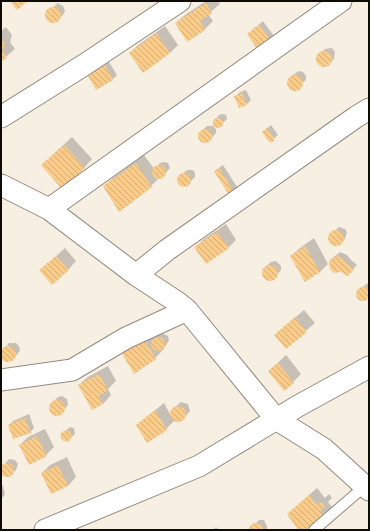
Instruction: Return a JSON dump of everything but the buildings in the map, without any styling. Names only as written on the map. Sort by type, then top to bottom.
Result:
[{"type":"street","points":[[1,117],[84,65],[180,1]]},
{"type":"street","points":[[49,209],[341,1]]},
{"type":"street","points":[[136,275],[167,250],[369,109]]},
{"type":"street","points":[[1,185],[49,209],[136,275],[178,302],[276,419],[324,449],[367,488]]},
{"type":"street","points":[[1,380],[72,370],[126,338],[186,310]]},
{"type":"street","points":[[45,530],[199,466],[276,419],[369,367]]},
{"type":"lane","points":[[314,530],[367,488]]}]
